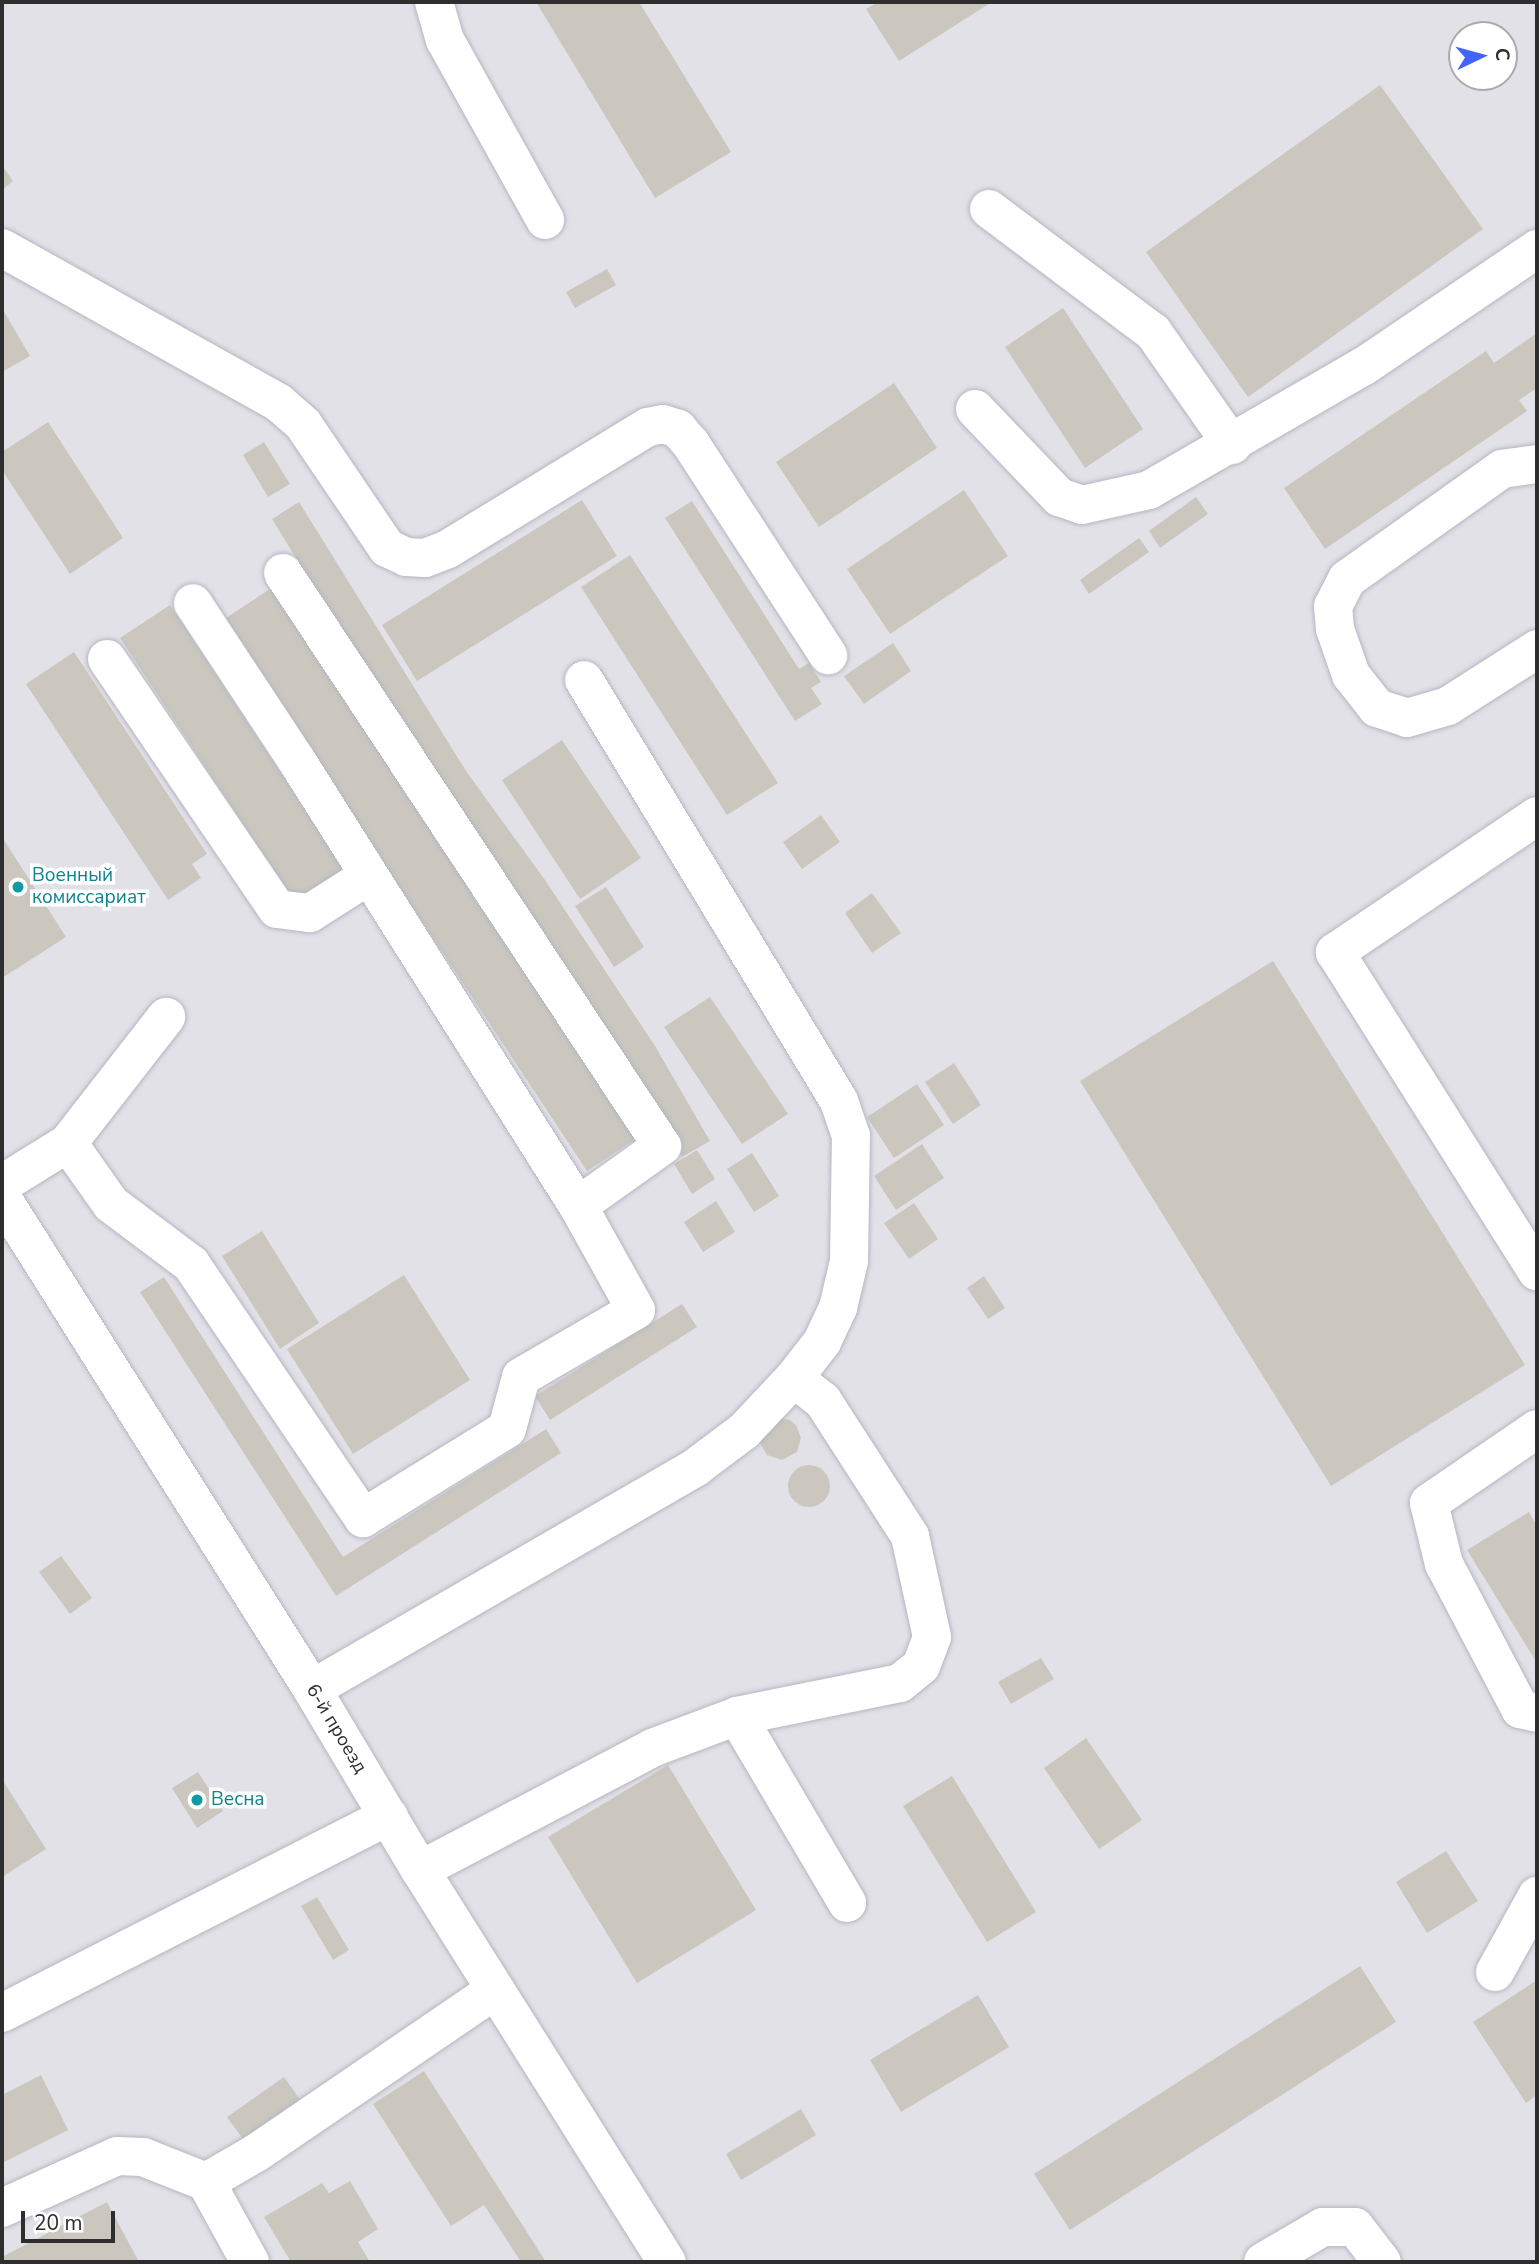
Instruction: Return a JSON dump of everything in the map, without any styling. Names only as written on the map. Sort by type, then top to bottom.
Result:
[{"type":"street","points":[[434,2],[445,40],[545,220]]},
{"type":"street","points":[[989,209],[1153,332],[1232,445]]},
{"type":"street","points":[[2,248],[279,403],[303,424],[387,548],[406,557],[425,558],[448,549],[648,427],[663,424],[678,429],[691,444],[828,655]]},
{"type":"street","points":[[975,409],[1059,498],[1082,505],[1149,490],[1232,445],[1364,366],[1537,249]]},
{"type":"street","points":[[1537,464],[1502,469],[1347,579],[1333,606],[1335,629],[1352,676],[1377,708],[1407,718],[1448,706],[1537,649]]},
{"type":"street","points":[[283,573],[662,1146],[578,1206]]},
{"type":"street","points":[[68,1143],[111,1204],[191,1264],[363,1518],[508,1429],[521,1377],[636,1310],[578,1206],[193,603]]},
{"type":"street","points":[[107,659],[277,909],[310,913],[368,876]]},
{"type":"street","points":[[312,1689],[696,1466],[744,1431],[794,1378],[822,1342],[838,1308],[849,1261],[851,1136],[838,1101],[584,680]]},
{"type":"street","points":[[1537,816],[1335,952],[1537,1272]]},
{"type":"street","points":[[2,1184],[68,1143],[166,1017]]},
{"type":"street","name":"6-й проезд","points":[[2,1198],[18,1254],[312,1689],[420,1870],[667,2262]]},
{"type":"street","points":[[420,1870],[652,1748],[737,1716],[900,1683],[921,1666],[932,1637],[910,1536],[823,1401],[794,1378]]},
{"type":"street","points":[[1537,1429],[1429,1503],[1444,1564],[1520,1709],[1537,1713]]},
{"type":"street","points":[[737,1716],[847,1903]]},
{"type":"street","points":[[2,2013],[389,1816]]},
{"type":"street","points":[[1495,1972],[1537,1896]]},
{"type":"street","points":[[206,2182],[256,2153],[495,1990]]},
{"type":"street","points":[[2,2208],[117,2157],[143,2157],[206,2182],[250,2262]]},
{"type":"street","points":[[1263,2262],[1322,2227],[1355,2227],[1382,2262]]},
{"type":"shaded area","points":[[2,2],[1537,2],[1537,2262],[2,2262]]},
{"type":"building","points":[[536,2],[639,2],[731,152],[655,198]]},
{"type":"building","points":[[878,2],[992,2],[899,61],[866,9]]},
{"type":"building","points":[[1380,85],[1483,229],[1248,397],[1146,252]]},
{"type":"building","points":[[2,165],[13,181],[2,190]]},
{"type":"building","points":[[607,269],[616,285],[575,308],[566,292]]},
{"type":"building","points":[[2,308],[30,356],[2,372]]},
{"type":"building","points":[[1063,308],[1143,429],[1085,468],[1005,347]]},
{"type":"building","points":[[1537,333],[1537,388],[1519,400],[1527,411],[1325,549],[1284,488],[1486,351],[1494,363]]},
{"type":"building","points":[[894,383],[937,448],[819,527],[776,462]]},
{"type":"building","points":[[48,422],[123,538],[70,574],[2,470],[2,452]]},
{"type":"building","points":[[264,442],[290,484],[268,497],[243,455]]},
{"type":"building","points":[[964,490],[1008,556],[890,634],[847,569]]},
{"type":"building","points":[[1196,497],[1208,514],[1160,548],[1149,531]]},
{"type":"building","points":[[582,500],[617,556],[417,681],[382,625]]},
{"type":"building","points":[[692,501],[799,669],[809,663],[821,682],[811,688],[822,704],[795,721],[665,518]]},
{"type":"building","points":[[299,502],[466,771],[545,880],[655,1046],[710,1141],[682,1157],[629,1064],[438,788],[272,519]]},
{"type":"building","points":[[1139,538],[1149,552],[1089,594],[1080,580]]},
{"type":"building","points":[[630,555],[778,783],[727,815],[581,587]]},
{"type":"building","points":[[276,585],[640,1136],[587,1171],[223,620]]},
{"type":"building","points":[[170,605],[344,869],[295,902],[120,638]]},
{"type":"building","points":[[893,643],[911,671],[864,704],[844,676]]},
{"type":"building","points":[[74,652],[207,854],[192,864],[201,878],[168,900],[26,684]]},
{"type":"building","points":[[562,740],[641,858],[580,899],[502,780]]},
{"type":"building","points":[[821,815],[840,842],[802,869],[783,842]]},
{"type":"building","name":"Военный комиссариат","points":[[2,837],[66,937],[2,978]]},
{"type":"building","points":[[606,887],[644,947],[614,967],[575,906]]},
{"type":"building","points":[[872,893],[901,933],[872,953],[845,913]]},
{"type":"building","points":[[1273,961],[1525,1365],[1331,1486],[1080,1081]]},
{"type":"building","points":[[710,997],[788,1114],[742,1144],[664,1027]]},
{"type":"building","points":[[954,1063],[981,1105],[953,1124],[925,1082]]},
{"type":"building","points":[[917,1084],[944,1125],[894,1158],[867,1117]]},
{"type":"building","points":[[922,1144],[944,1178],[896,1210],[874,1176]]},
{"type":"building","points":[[697,1150],[715,1179],[692,1194],[674,1164]]},
{"type":"building","points":[[752,1153],[779,1196],[754,1212],[727,1169]]},
{"type":"building","points":[[716,1201],[735,1232],[703,1252],[684,1222]]},
{"type":"building","points":[[914,1203],[938,1239],[909,1259],[884,1223]]},
{"type":"building","points":[[262,1231],[319,1323],[280,1349],[222,1256]]},
{"type":"building","points":[[404,1275],[470,1380],[353,1454],[287,1349]]},
{"type":"building","points":[[984,1276],[1005,1308],[988,1319],[967,1288]]},
{"type":"building","points":[[164,1277],[343,1557],[546,1429],[561,1453],[336,1596],[140,1292]]},
{"type":"building","points":[[682,1304],[697,1327],[550,1420],[535,1396]]},
{"type":"building","points":[[778,1418],[790,1420],[796,1425],[801,1438],[797,1452],[782,1460],[767,1455],[760,1443]]},
{"type":"building","points":[[809,1465],[824,1471],[830,1486],[824,1501],[809,1507],[794,1501],[788,1486],[794,1471]]},
{"type":"building","points":[[1529,1512],[1537,1526],[1537,1663],[1467,1550]]},
{"type":"building","points":[[61,1556],[92,1598],[70,1614],[39,1572]]},
{"type":"building","points":[[1041,1658],[1054,1679],[1011,1704],[998,1682]]},
{"type":"building","points":[[1086,1738],[1142,1820],[1099,1849],[1044,1768]]},
{"type":"building","points":[[668,1765],[756,1910],[637,1983],[548,1837]]},
{"type":"building","name":"Весна","points":[[198,1772],[223,1811],[197,1828],[172,1788]]},
{"type":"building","points":[[952,1776],[1036,1912],[987,1942],[903,1806]]},
{"type":"building","points":[[2,1779],[46,1849],[2,1877]]},
{"type":"building","points":[[1446,1851],[1478,1901],[1427,1933],[1396,1882]]},
{"type":"building","points":[[317,1897],[349,1950],[333,1960],[301,1906]]},
{"type":"building","points":[[1360,1966],[1396,2022],[1070,2230],[1034,2174]]},
{"type":"building","points":[[1537,1980],[1537,2095],[1526,2103],[1473,2022]]},
{"type":"building","points":[[978,1995],[1009,2047],[901,2112],[870,2060]]},
{"type":"building","points":[[424,2071],[546,2262],[521,2262],[484,2205],[451,2226],[373,2104]]},
{"type":"building","points":[[41,2075],[68,2130],[2,2163],[2,2095]]},
{"type":"building","points":[[284,2077],[304,2105],[247,2145],[227,2117]]},
{"type":"building","points":[[801,2109],[816,2135],[741,2180],[726,2154]]},
{"type":"building","points":[[350,2181],[378,2229],[358,2242],[370,2262],[291,2262],[264,2217],[322,2183],[329,2193]]},
{"type":"building","points":[[107,2202],[139,2262],[2,2262],[2,2257]]},
{"type":"place","name":"Военный комиссариат","points":[[18,887]]},
{"type":"place","name":"Весна","points":[[197,1800]]}]
